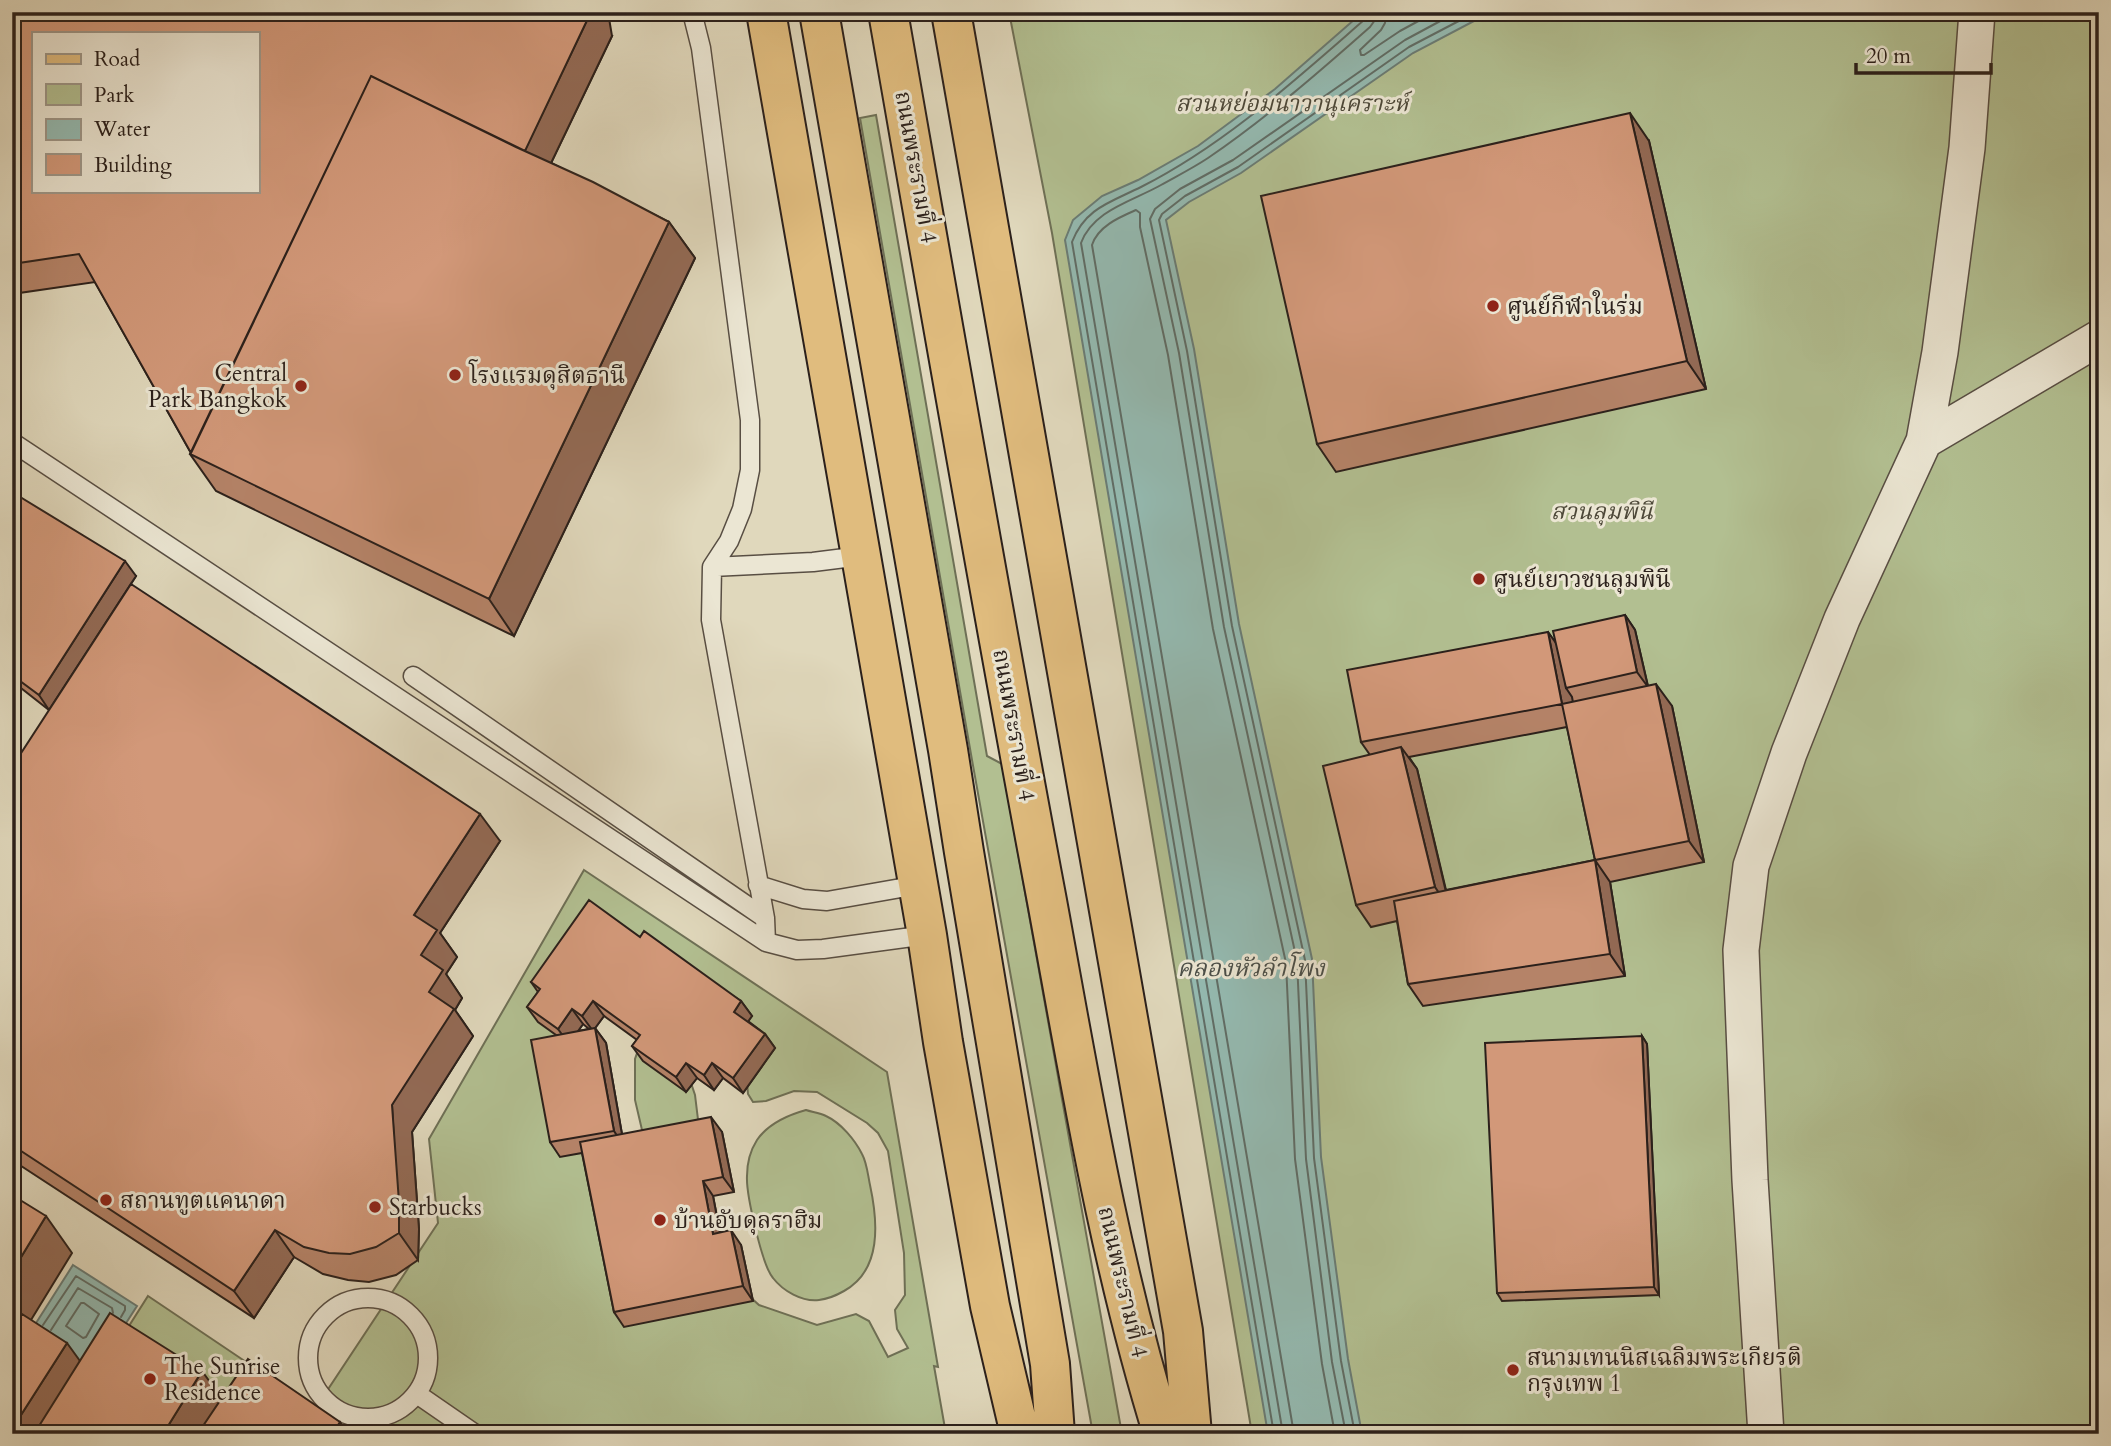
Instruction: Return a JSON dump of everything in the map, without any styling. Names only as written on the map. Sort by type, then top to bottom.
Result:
[{"type":"main road","points":[[766,12],[990,1306],[1020,1434]]},
{"type":"main road","points":[[819,12],[948,750],[1049,1364],[1055,1434]]},
{"type":"main road","name":"ถนนพระรามที่ 4","points":[[888,12],[1016,737],[1108,1224],[1146,1378],[1163,1434]]},
{"type":"main road","name":"ถนนพระรามที่ 4","points":[[951,12],[1183,1331],[1192,1434]]},
{"type":"street","points":[[1766,1434],[1750,1180],[1741,950],[1751,866],[1790,753],[1842,619],[1924,441],[1940,352],[1967,148],[1977,12]]},
{"type":"street","points":[[1924,441],[2099,338]]},
{"type":"lane","points":[[692,12],[701,48],[750,419],[750,470],[742,509],[729,541],[712,566],[711,620],[765,918],[766,942]]},
{"type":"lane","points":[[12,442],[766,942],[797,950],[823,949],[927,935]]},
{"type":"lane","points":[[712,566],[813,562],[862,556]]},
{"type":"lane","points":[[413,676],[765,918]]},
{"type":"lane","points":[[758,885],[803,899],[827,901],[918,885]]},
{"type":"lane","points":[[356,1298],[377,1298],[396,1305],[413,1318],[424,1335],[428,1356],[426,1375],[417,1394],[403,1408],[384,1417],[364,1419],[344,1414],[327,1402],[314,1386],[308,1368],[308,1350],[314,1332],[324,1316],[339,1305],[356,1298]]},
{"type":"lane","points":[[417,1394],[475,1434]]},
{"type":"green space","name":"สวนลุมพินี","points":[[1009,12],[2099,12],[2099,1434],[1252,1434],[1052,233]]},
{"type":"green space","points":[[876,115],[987,756],[1002,764],[1122,1434],[1093,1434],[860,118]]},
{"type":"green space","points":[[584,870],[887,1072],[938,1367],[934,1366],[946,1434],[352,1434],[315,1409],[438,1223],[429,1139]],"holes":[[[552,992],[742,1027],[748,1094],[753,1102],[766,1101],[794,1091],[817,1092],[867,1123],[878,1133],[888,1151],[904,1253],[905,1295],[895,1310],[897,1329],[908,1348],[888,1357],[869,1321],[856,1314],[817,1325],[759,1305],[749,1296],[630,1273]]]},
{"type":"green space","points":[[644,1033],[687,1071],[695,1095],[700,1136],[646,1147],[635,1100],[635,1059]]},
{"type":"green space","points":[[806,1110],[832,1119],[856,1143],[866,1165],[875,1214],[874,1244],[865,1271],[844,1291],[819,1300],[793,1295],[773,1278],[760,1245],[747,1185],[748,1162],[757,1140],[779,1121]]},
{"type":"green space","points":[[148,1296],[261,1372],[236,1410],[122,1337]]},
{"type":"water","name":"คลองหัวลำโพง","points":[[1363,12],[1491,12],[1413,53],[1241,173],[1189,202],[1166,220],[1194,349],[1239,624],[1312,959],[1321,1157],[1348,1359],[1362,1434],[1268,1434],[1065,240],[1073,220],[1102,196],[1138,180],[1198,146],[1275,89]]},
{"type":"water","points":[[73,1265],[137,1306],[92,1376],[22,1345]]},
{"type":"building","points":[[12,12],[591,12],[525,151],[371,76],[191,453],[79,254],[12,264]]},
{"type":"building","name":"โรงแรมดุสิตธานี","points":[[371,76],[593,182],[669,222],[489,599],[190,454]]},
{"type":"building","name":"ศูนย์กีฬาในร่ม","points":[[1630,113],[1687,361],[1317,444],[1261,196]]},
{"type":"building","points":[[12,492],[125,561],[39,695],[12,675],[12,535],[15,530],[12,528]]},
{"type":"building","points":[[131,584],[480,814],[414,915],[437,930],[421,955],[443,970],[429,992],[454,1009],[392,1105],[399,1233],[376,1247],[350,1254],[329,1253],[304,1247],[275,1230],[234,1291],[12,1145],[12,767]]},
{"type":"building","points":[[1625,615],[1637,672],[1566,688],[1553,631]]},
{"type":"building","points":[[1548,632],[1562,704],[1361,742],[1347,670]]},
{"type":"building","points":[[1656,684],[1689,841],[1595,860],[1562,704]]},
{"type":"building","points":[[1401,747],[1435,887],[1356,905],[1323,766]]},
{"type":"building","points":[[1595,860],[1610,954],[1408,984],[1394,901]]},
{"type":"building","points":[[589,900],[640,937],[644,931],[741,1001],[734,1012],[765,1034],[733,1078],[712,1063],[704,1075],[686,1063],[676,1077],[632,1046],[640,1035],[593,1001],[582,1016],[572,1009],[558,1029],[527,1007],[540,989],[531,982]]},
{"type":"building","points":[[595,1028],[614,1131],[550,1142],[531,1040]]},
{"type":"building","points":[[1642,1036],[1654,1287],[1497,1293],[1485,1043]]},
{"type":"building","name":"บ้านอับดุลราฮิม","points":[[711,1117],[723,1177],[703,1181],[713,1234],[731,1230],[743,1286],[614,1312],[580,1142]]},
{"type":"building","points":[[12,1195],[46,1216],[12,1272]]},
{"type":"building","points":[[110,1313],[202,1371],[163,1434],[34,1434]]},
{"type":"building","points":[[22,1314],[67,1343],[12,1429],[12,1322],[16,1324]]},
{"type":"building","points":[[248,1359],[340,1422],[332,1434],[209,1434],[201,1429]]},
{"type":"place","name":"ศูนย์กีฬาในร่ม","points":[[1493,306]]},
{"type":"place","name":"โรงแรมดุสิตธานี","points":[[455,375]]},
{"type":"place","name":"Central Park Bangkok","points":[[301,386]]},
{"type":"place","name":"ศูนย์เยาวชนลุมพินี","points":[[1479,579]]},
{"type":"place","name":"สถานทูตแคนาดา","points":[[106,1200]]},
{"type":"place","name":"Starbucks","points":[[375,1207]]},
{"type":"place","name":"บ้านอับดุลราฮิม","points":[[660,1220]]},
{"type":"place","name":"สนามเทนนิสเฉลิมพระเกียรติ กรุงเทพ 1","points":[[1513,1370]]},
{"type":"place","name":"The Sunrise Residence","points":[[150,1379]]},
{"type":"park label","name":"สวนหย่อมนาวานุเคราะห์","points":[[1292,103]]}]
